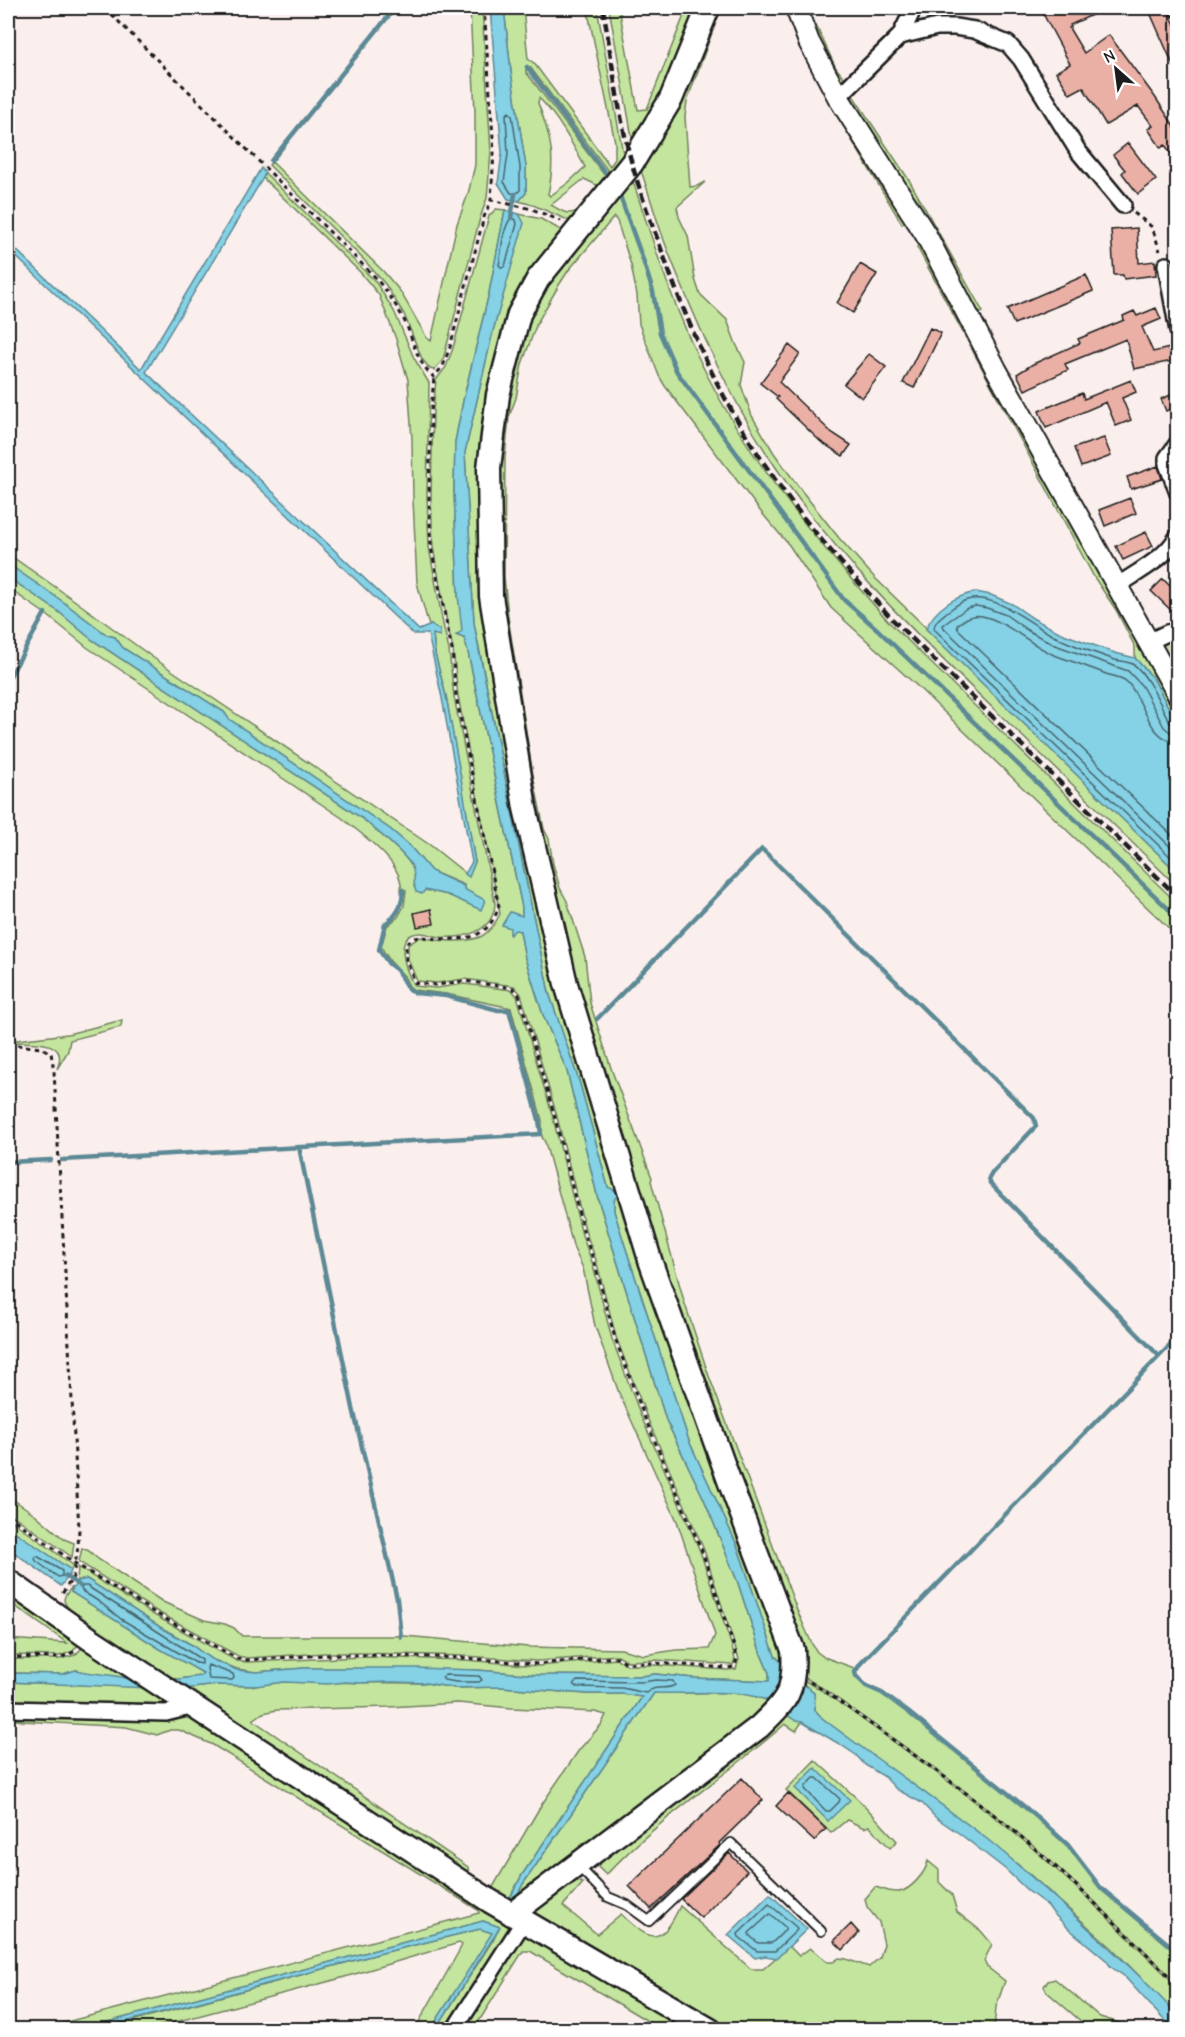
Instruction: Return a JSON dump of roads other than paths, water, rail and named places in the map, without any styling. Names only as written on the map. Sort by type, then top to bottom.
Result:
[{"type":"main road","points":[[509,1912],[577,1865],[759,1727],[782,1703],[795,1674],[793,1650],[651,1263],[566,984],[525,808],[491,596],[489,468],[498,395],[519,314],[538,279],[632,163],[671,99],[708,8]]},
{"type":"main road","points":[[8,1581],[89,1638],[509,1912],[710,2030]]},
{"type":"street","points":[[796,8],[809,42],[838,97],[926,235],[996,369],[1178,695]]},
{"type":"street","points":[[838,97],[900,36],[914,8]]},
{"type":"street","points":[[900,36],[937,27],[955,27],[974,30],[1008,44],[1021,59],[1078,151],[1123,205]]},
{"type":"street","points":[[1166,265],[1178,331]]},
{"type":"street","points":[[1178,443],[1167,458],[1178,493]]},
{"type":"street","points":[[1116,586],[1156,560],[1178,536]]},
{"type":"street","points":[[1148,642],[1167,633],[1178,631]]},
{"type":"street","points":[[8,1709],[166,1713],[185,1700]]},
{"type":"street","points":[[454,2030],[509,1912]]},
{"type":"lane","points":[[577,1865],[608,1897],[627,1905],[649,1921],[731,1842],[821,1932]]},
{"type":"water","points":[[490,8],[504,8],[511,72],[526,167],[526,193],[519,201],[508,199],[498,183],[502,153]]},
{"type":"water","points":[[261,168],[265,173],[263,178],[146,372],[419,630],[431,625],[440,630],[440,636],[433,634],[435,654],[446,696],[475,862],[469,877],[465,874],[472,862],[428,634],[413,634],[8,249],[8,242],[141,369]]},
{"type":"water","points":[[505,210],[519,214],[524,223],[493,331],[465,452],[474,623],[479,650],[549,993],[580,1084],[608,1187],[616,1191],[614,1211],[689,1441],[737,1545],[775,1656],[790,1671],[774,1704],[762,1698],[732,1693],[654,1693],[523,1884],[513,1903],[509,1900],[522,1875],[642,1697],[502,1687],[455,1688],[426,1683],[392,1682],[328,1684],[284,1682],[256,1686],[217,1685],[184,1689],[172,1680],[200,1676],[203,1673],[160,1649],[71,1592],[77,1581],[87,1579],[211,1659],[237,1670],[256,1672],[304,1668],[416,1668],[539,1675],[642,1676],[655,1674],[769,1681],[769,1673],[738,1583],[704,1499],[666,1420],[598,1199],[567,1071],[543,1015],[525,958],[520,931],[515,930],[510,935],[510,928],[502,925],[510,912],[522,916],[522,907],[468,652],[464,638],[456,635],[462,631],[458,595],[454,490],[455,442],[489,293]]},
{"type":"water","points":[[8,564],[107,635],[115,637],[123,648],[224,712],[229,719],[390,829],[409,845],[431,871],[464,886],[464,889],[485,900],[481,910],[448,895],[425,890],[422,894],[416,892],[413,869],[407,859],[363,819],[91,639],[59,612],[8,577]]},
{"type":"water","points":[[976,592],[991,595],[1012,604],[1061,633],[1135,658],[1153,678],[1177,724],[1177,872],[926,629],[934,615],[946,604]]},
{"type":"water","points":[[8,1527],[71,1570],[61,1586],[8,1548]]},
{"type":"water","points":[[76,1670],[123,1677],[148,1688],[8,1682],[8,1673],[63,1674]]},
{"type":"water","points":[[803,1684],[814,1692],[815,1710],[822,1718],[987,1839],[1102,1941],[1177,2015],[1177,2029],[1162,2018],[1124,1976],[1111,1967],[1106,1960],[1069,1929],[1048,1906],[1005,1869],[935,1817],[922,1803],[896,1789],[885,1777],[865,1765],[856,1755],[784,1713],[795,1700]]},
{"type":"water","points":[[815,1768],[850,1800],[828,1821],[795,1788]]},
{"type":"water","points":[[770,1894],[807,1929],[777,1958],[765,1956],[755,1958],[728,1935]]},
{"type":"water","points":[[483,1921],[500,1927],[436,2029],[431,2029],[492,1933],[480,1929],[99,2029],[82,2029]]},
{"type":"waterway","points":[[271,161],[395,8]]},
{"type":"waterway","points":[[527,67],[606,174]]},
{"type":"waterway","points":[[511,218],[515,194]]},
{"type":"waterway","points":[[620,196],[653,292],[660,333],[677,372],[844,600],[1178,918]]},
{"type":"waterway","points":[[8,680],[45,613]]},
{"type":"waterway","points":[[597,1019],[762,849],[1034,1118],[1036,1126],[992,1173],[989,1178],[990,1183],[1159,1356]]},
{"type":"waterway","points":[[62,1160],[541,1134],[509,1010],[498,1010],[446,996],[416,993],[408,989],[397,970],[389,964],[379,950],[385,924],[398,910],[403,890]]},
{"type":"waterway","points":[[299,1147],[353,1408],[397,1599],[401,1637]]},
{"type":"waterway","points":[[8,1162],[51,1160]]},
{"type":"waterway","points":[[1178,1337],[861,1663],[855,1672],[866,1686],[882,1693],[908,1712],[1037,1817],[1068,1845],[1101,1888],[1178,1952]]},
{"type":"waterway","points":[[65,1576],[80,1586]]},
{"type":"railway","points":[[603,8],[623,126],[647,210],[700,348],[714,378],[764,464],[810,526],[893,620],[1178,897]]}]
